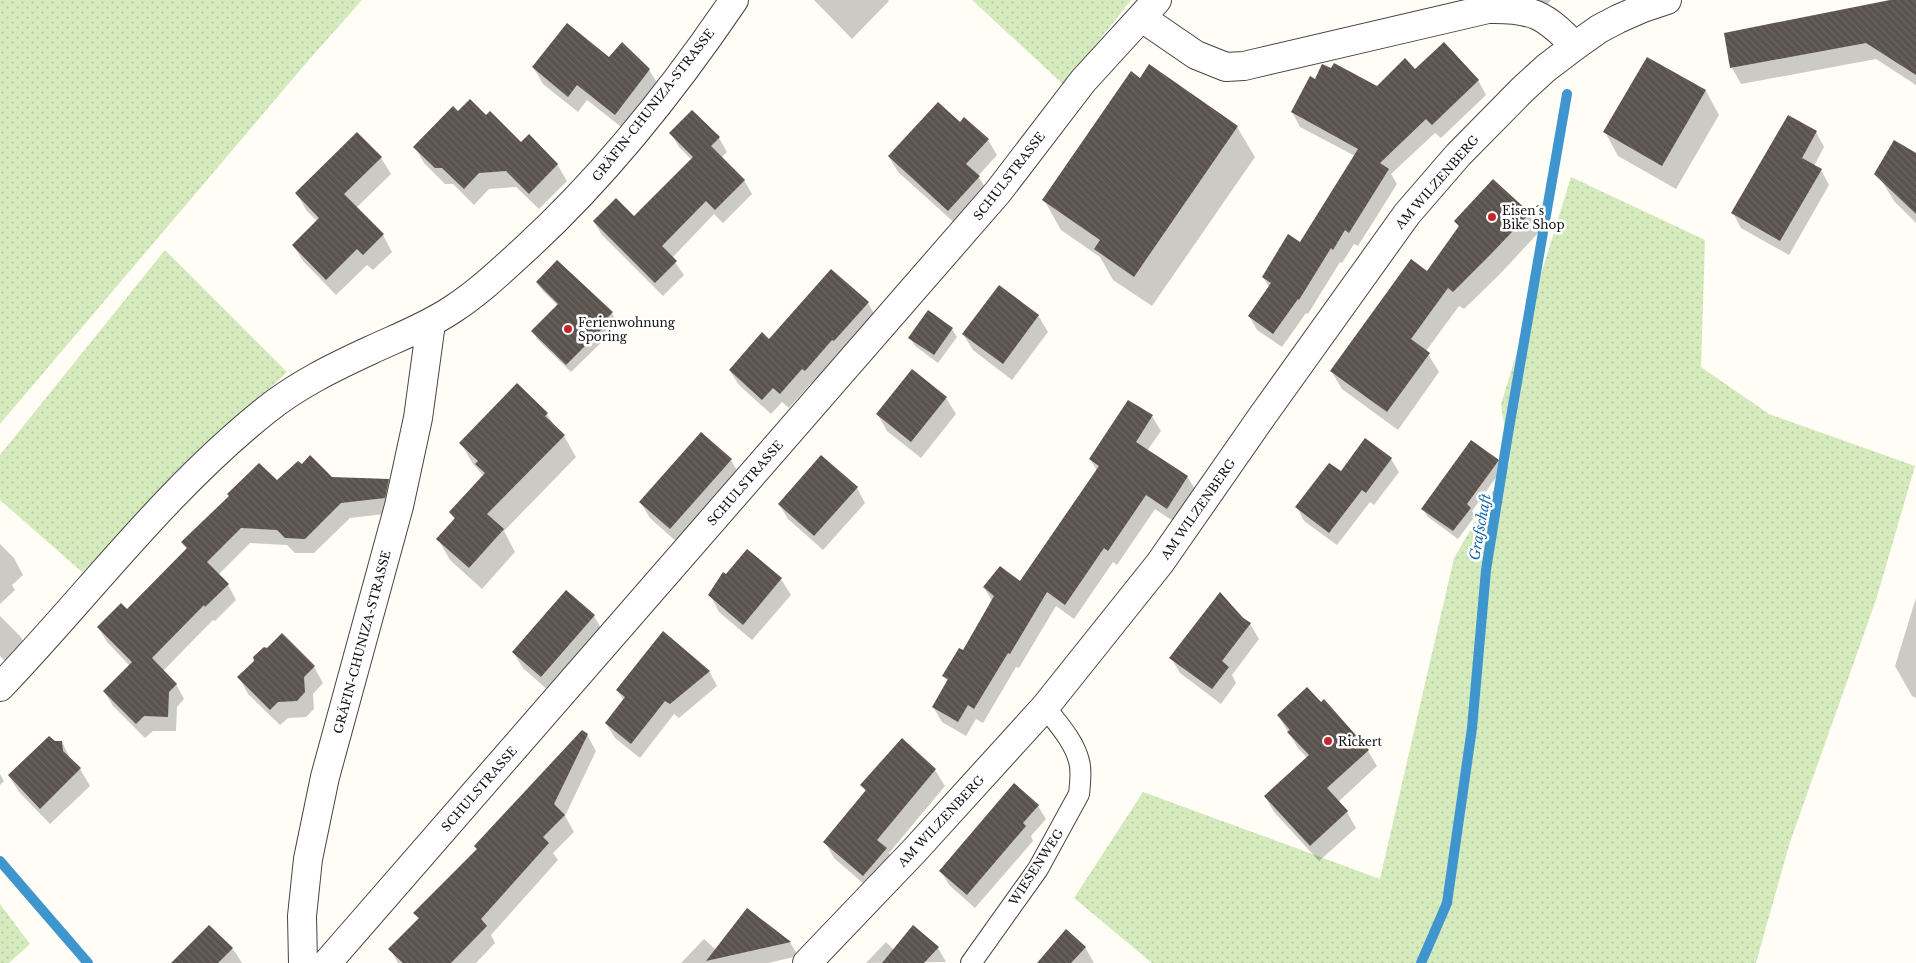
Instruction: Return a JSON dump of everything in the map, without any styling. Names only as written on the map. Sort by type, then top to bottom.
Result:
[{"type":"street","name":"GRÄFIN-CHUNIZA-STRASSE","points":[[0,687],[45,640],[133,540],[208,462],[246,427],[285,396],[330,368],[431,323],[453,310],[497,275],[545,231],[588,187],[679,76],[734,0]]},
{"type":"street","name":"AM WILZENBERG","points":[[807,963],[915,850],[1045,707],[1160,563],[1406,214],[1500,111],[1546,68],[1600,29],[1643,8],[1667,0]]},
{"type":"street","points":[[1149,9],[1196,56],[1226,67],[1244,66],[1488,9],[1514,8],[1536,15],[1556,27],[1575,46]]},
{"type":"street","name":"SCHULSTRASSE","points":[[327,963],[998,192],[1082,81],[1149,9]]},
{"type":"street","name":"GRÄFIN-CHUNIZA-STRASSE","points":[[304,963],[302,916],[310,850],[325,777],[404,486],[418,418],[431,323]]},
{"type":"lane","name":"WIESENWEG","points":[[971,963],[1038,869],[1079,794],[1080,762],[1070,740],[1045,707]]},
{"type":"green space","points":[[0,0],[362,0],[307,62],[0,424]]},
{"type":"green space","points":[[972,0],[1131,0],[1064,85]]},
{"type":"green space","points":[[1571,177],[1705,240],[1701,367],[1769,414],[1915,466],[1876,600],[1790,842],[1756,963],[1152,963],[1074,898],[1143,792],[1380,879],[1454,558],[1510,462],[1501,404]]},
{"type":"green space","points":[[165,250],[287,372],[82,572],[0,500],[0,455]]},
{"type":"green space","points":[[0,904],[30,944],[9,963],[0,963]]},
{"type":"building","points":[[1890,0],[1916,0],[1916,75],[1866,43],[1730,68],[1724,33]]},
{"type":"building","points":[[567,23],[609,57],[622,42],[650,69],[615,115],[577,85],[568,97],[532,67]]},
{"type":"building","points":[[1444,42],[1479,80],[1432,125],[1426,119],[1380,163],[1389,169],[1349,233],[1345,230],[1333,250],[1331,248],[1299,300],[1273,334],[1248,316],[1271,283],[1262,277],[1288,234],[1300,242],[1358,149],[1291,112],[1310,76],[1315,79],[1322,64],[1331,68],[1334,63],[1377,86],[1405,58],[1415,69]]},
{"type":"building","points":[[1647,57],[1706,90],[1662,166],[1603,132]]},
{"type":"building","points":[[1149,64],[1238,126],[1134,277],[1094,249],[1100,240],[1042,200],[1131,71],[1140,78]]},
{"type":"building","points":[[470,99],[486,115],[490,111],[521,142],[529,134],[558,164],[529,194],[506,171],[479,173],[464,189],[442,168],[435,168],[413,147],[453,106],[458,111]]},
{"type":"building","points":[[938,102],[960,122],[964,117],[989,139],[966,164],[980,176],[948,211],[888,156]]},
{"type":"building","points":[[692,110],[720,137],[711,146],[745,180],[715,210],[706,201],[662,246],[677,261],[655,283],[593,221],[616,198],[634,216],[693,157],[669,133]]},
{"type":"building","points":[[1788,115],[1817,131],[1802,158],[1822,169],[1780,241],[1731,213]]},
{"type":"building","points":[[357,132],[382,157],[344,194],[384,234],[363,255],[357,249],[326,280],[292,245],[319,218],[295,193]]},
{"type":"building","points":[[1894,140],[1916,153],[1916,214],[1874,174]]},
{"type":"building","points":[[1493,179],[1530,213],[1453,292],[1448,288],[1411,339],[1430,353],[1387,412],[1330,371],[1411,259],[1427,271],[1459,226],[1454,221]]},
{"type":"building","name":"Ferienwohnung Sporing","points":[[557,260],[613,312],[601,324],[604,327],[566,365],[531,331],[558,304],[536,282]]},
{"type":"building","points":[[831,269],[869,302],[805,371],[802,369],[780,394],[773,388],[762,400],[729,370],[762,332],[769,339]]},
{"type":"building","points":[[999,285],[1039,315],[1003,364],[962,334]]},
{"type":"building","points":[[928,310],[953,328],[934,355],[908,338]]},
{"type":"building","points":[[912,369],[947,397],[911,442],[876,414]]},
{"type":"building","points":[[517,383],[548,413],[545,416],[565,435],[487,514],[504,529],[469,568],[436,539],[455,518],[449,512],[485,473],[475,464],[478,461],[459,443]]},
{"type":"building","points":[[1128,400],[1153,415],[1136,442],[1188,476],[1167,509],[1146,495],[1108,551],[1104,548],[1065,605],[1047,592],[974,709],[968,705],[958,722],[932,707],[948,679],[942,676],[959,648],[963,650],[994,596],[983,587],[1000,566],[1020,581],[1099,466],[1089,459]]},
{"type":"building","points":[[701,432],[732,459],[670,529],[639,502]]},
{"type":"building","points":[[1365,438],[1392,458],[1366,493],[1362,490],[1329,533],[1295,507],[1329,463],[1341,471]]},
{"type":"building","points":[[1471,440],[1499,460],[1467,504],[1471,508],[1453,531],[1421,509]]},
{"type":"building","points":[[310,455],[332,477],[389,479],[385,498],[341,503],[305,539],[285,538],[277,530],[241,528],[207,562],[229,584],[205,607],[204,605],[152,658],[177,684],[169,692],[168,717],[144,716],[136,724],[103,691],[132,662],[97,627],[121,603],[127,609],[187,548],[181,542],[229,496],[227,494],[259,463],[277,480],[298,461],[302,464]]},
{"type":"building","points":[[821,455],[858,487],[814,536],[778,504]]},
{"type":"building","points":[[747,549],[782,578],[743,625],[708,595],[723,572],[726,574]]},
{"type":"building","points":[[566,590],[595,615],[541,677],[512,652]]},
{"type":"building","points":[[1220,592],[1243,618],[1251,623],[1222,661],[1229,667],[1212,689],[1169,658]]},
{"type":"building","points":[[663,631],[710,671],[670,704],[665,701],[631,744],[605,723],[625,697],[616,690]]},
{"type":"building","points":[[282,633],[315,666],[304,677],[305,692],[297,701],[278,702],[270,710],[237,677],[254,661],[253,657],[264,647],[267,648]]},
{"type":"building","points":[[1307,687],[1321,702],[1324,699],[1369,750],[1327,788],[1348,811],[1310,846],[1264,796],[1309,755],[1287,732],[1290,730],[1277,715]]},
{"type":"building","points":[[582,730],[588,734],[554,804],[565,815],[543,837],[549,843],[481,919],[487,926],[451,963],[403,963],[388,949],[419,918],[413,913],[477,849],[474,846]]},
{"type":"building","points":[[49,736],[55,741],[62,741],[63,751],[81,768],[40,809],[8,775]]},
{"type":"building","points":[[902,738],[936,769],[877,840],[887,848],[863,876],[823,842],[866,790],[860,785]]},
{"type":"building","points":[[1014,783],[1039,805],[1023,823],[1026,826],[967,895],[939,871]]},
{"type":"building","points":[[747,908],[791,942],[706,961]]},
{"type":"building","points":[[209,925],[233,948],[218,963],[171,963]]},
{"type":"building","points":[[913,925],[939,947],[924,963],[882,963]]},
{"type":"building","points":[[1066,929],[1086,947],[1071,963],[1037,963]]},
{"type":"waterway","name":"Grafschaft","points":[[1421,963],[1447,903],[1472,728],[1486,570],[1567,94]]},
{"type":"waterway","points":[[0,861],[88,963]]},
{"type":"place","name":"Eisen´s Bike Shop","points":[[1492,217]]},
{"type":"place","name":"Ferienwohnung Sporing","points":[[568,329]]},
{"type":"place","name":"Rickert","points":[[1328,741]]}]
